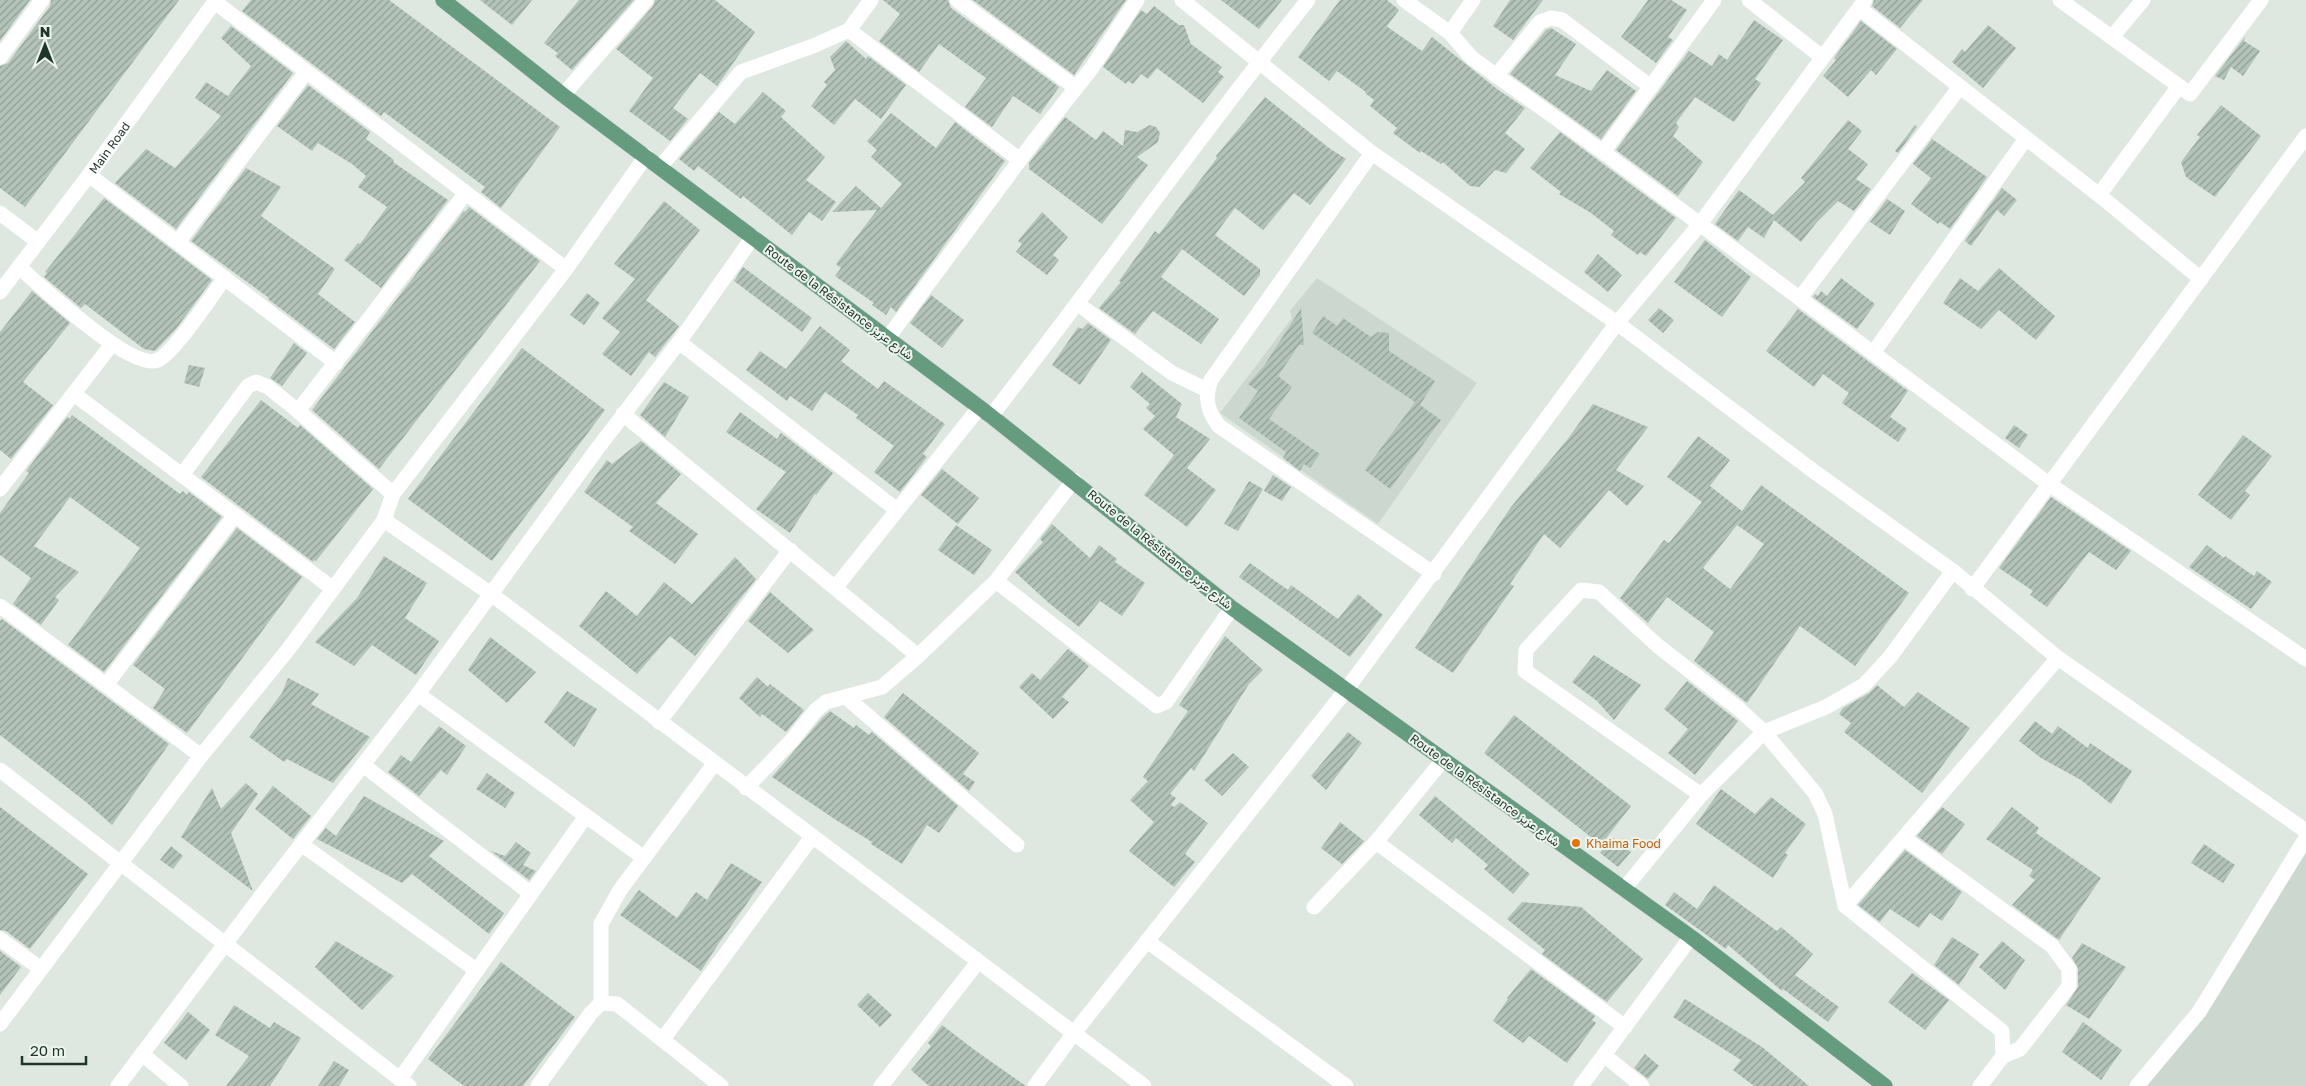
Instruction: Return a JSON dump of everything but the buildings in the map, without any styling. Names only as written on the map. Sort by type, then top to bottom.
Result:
[{"type":"main road","name":"Route de la Résistance شارع عزيز","points":[[443,0],[563,95],[1074,480],[1232,608],[1691,937],[1886,1086]]},
{"type":"street","points":[[0,57],[42,0]]},
{"type":"street","points":[[660,167],[741,72],[813,46],[849,30],[871,0]]},
{"type":"street","points":[[957,0],[1076,88]]},
{"type":"street","points":[[888,339],[1020,160],[1076,88],[1137,0]]},
{"type":"street","points":[[1182,0],[1372,153],[1617,323],[1812,470],[1953,571],[1972,589],[2058,658],[2306,832]]},
{"type":"street","points":[[835,588],[897,510],[1078,304],[1259,61],[1308,0]]},
{"type":"street","points":[[1404,0],[1450,33],[1472,58],[1874,352],[2049,484],[2306,659]]},
{"type":"street","points":[[1450,33],[1473,0]]},
{"type":"street","points":[[1603,152],[1714,0]]},
{"type":"street","points":[[1749,0],[1822,58]]},
{"type":"street","points":[[2060,0],[2190,94],[2261,0]]},
{"type":"street","points":[[2112,38],[2143,0]]},
{"type":"street","points":[[216,1],[306,72],[566,269]]},
{"type":"street","name":"Main Road","points":[[0,292],[89,175],[216,1]]},
{"type":"street","points":[[563,95],[644,1]]},
{"type":"street","points":[[1035,1086],[1074,1033],[1346,690],[1434,574],[1617,323],[1700,224],[1862,4],[1959,88],[2098,195],[2200,279]]},
{"type":"street","points":[[1496,76],[1540,22],[1551,18],[1562,20],[1651,87]]},
{"type":"street","points":[[849,30],[1020,160]]},
{"type":"street","points":[[178,242],[306,72]]},
{"type":"street","points":[[2098,195],[2179,86]]},
{"type":"street","points":[[1800,298],[1959,88]]},
{"type":"street","points":[[1972,589],[2306,136]]},
{"type":"street","points":[[1874,352],[2025,140]]},
{"type":"street","points":[[1372,153],[1210,380],[1206,401],[1219,426],[1434,574]]},
{"type":"street","points":[[0,1024],[202,756],[287,651],[384,520],[393,494],[566,269],[646,156]]},
{"type":"street","points":[[89,175],[336,363]]},
{"type":"street","points":[[298,412],[466,194]]},
{"type":"street","points":[[0,213],[38,242]]},
{"type":"street","points":[[118,1086],[301,844],[418,694],[678,342],[753,237]]},
{"type":"street","points":[[19,267],[112,344],[137,359],[150,362],[159,360],[173,347],[225,278]]},
{"type":"street","points":[[1078,304],[1172,373],[1207,390]]},
{"type":"street","points":[[678,342],[897,510]]},
{"type":"street","points":[[0,489],[112,344]]},
{"type":"street","points":[[182,475],[248,386],[256,382],[268,387],[393,494]]},
{"type":"street","points":[[74,394],[332,588]]},
{"type":"street","points":[[624,414],[918,656]]},
{"type":"street","points":[[746,788],[792,740],[816,710],[831,700],[882,687],[918,656],[996,581],[1074,480]]},
{"type":"street","points":[[106,685],[235,515]]},
{"type":"street","points":[[384,520],[491,594],[714,764],[1144,1086]]},
{"type":"street","points":[[659,722],[790,550]]},
{"type":"street","points":[[1624,889],[1701,795],[1764,732],[1826,707],[1864,685],[1890,657],[1953,571]]},
{"type":"street","points":[[996,581],[1156,706],[1166,702],[1232,608]]},
{"type":"street","points":[[1701,795],[1524,671],[1526,650],[1581,590],[1599,592],[1658,646],[1739,709],[1764,732],[1815,793],[1826,814],[1845,906],[2002,1031],[2003,1056]]},
{"type":"street","points":[[0,606],[202,756]]},
{"type":"street","points":[[1845,906],[2058,658]]},
{"type":"street","points":[[418,694],[644,858]]},
{"type":"street","points":[[846,697],[1017,845]]},
{"type":"street","points":[[1314,907],[1376,842],[1443,760]]},
{"type":"street","points":[[538,1086],[591,1013],[601,1003],[601,924],[620,890],[714,764]]},
{"type":"street","points":[[363,765],[530,893]]},
{"type":"street","points":[[0,770],[405,1082],[476,970],[586,816]]},
{"type":"street","points":[[663,1039],[812,837]]},
{"type":"street","points":[[1904,838],[2052,946],[2069,969],[2069,986],[2020,1049],[2003,1056],[1980,1086]]},
{"type":"street","points":[[2137,1086],[2199,1012],[2306,838]]},
{"type":"street","points":[[1376,842],[1625,1027]]},
{"type":"street","points":[[301,844],[476,970]]},
{"type":"street","points":[[1581,1086],[1691,937]]},
{"type":"street","points":[[0,939],[41,969]]},
{"type":"street","points":[[1147,941],[1346,1086]]},
{"type":"street","points":[[881,1086],[978,962]]},
{"type":"street","points":[[601,1003],[617,1004],[721,1086]]},
{"type":"street","points":[[142,1054],[181,1086]]},
{"type":"street","points":[[1604,1055],[1642,1086]]},
{"type":"shaded area","points":[[1317,278],[1477,383],[1378,524],[1220,413],[1292,318],[1290,311]]},
{"type":"shaded area","points":[[2306,842],[2306,1086],[2140,1086]]},
{"type":"place","name":"Khaima Food","points":[[1576,843]]}]
